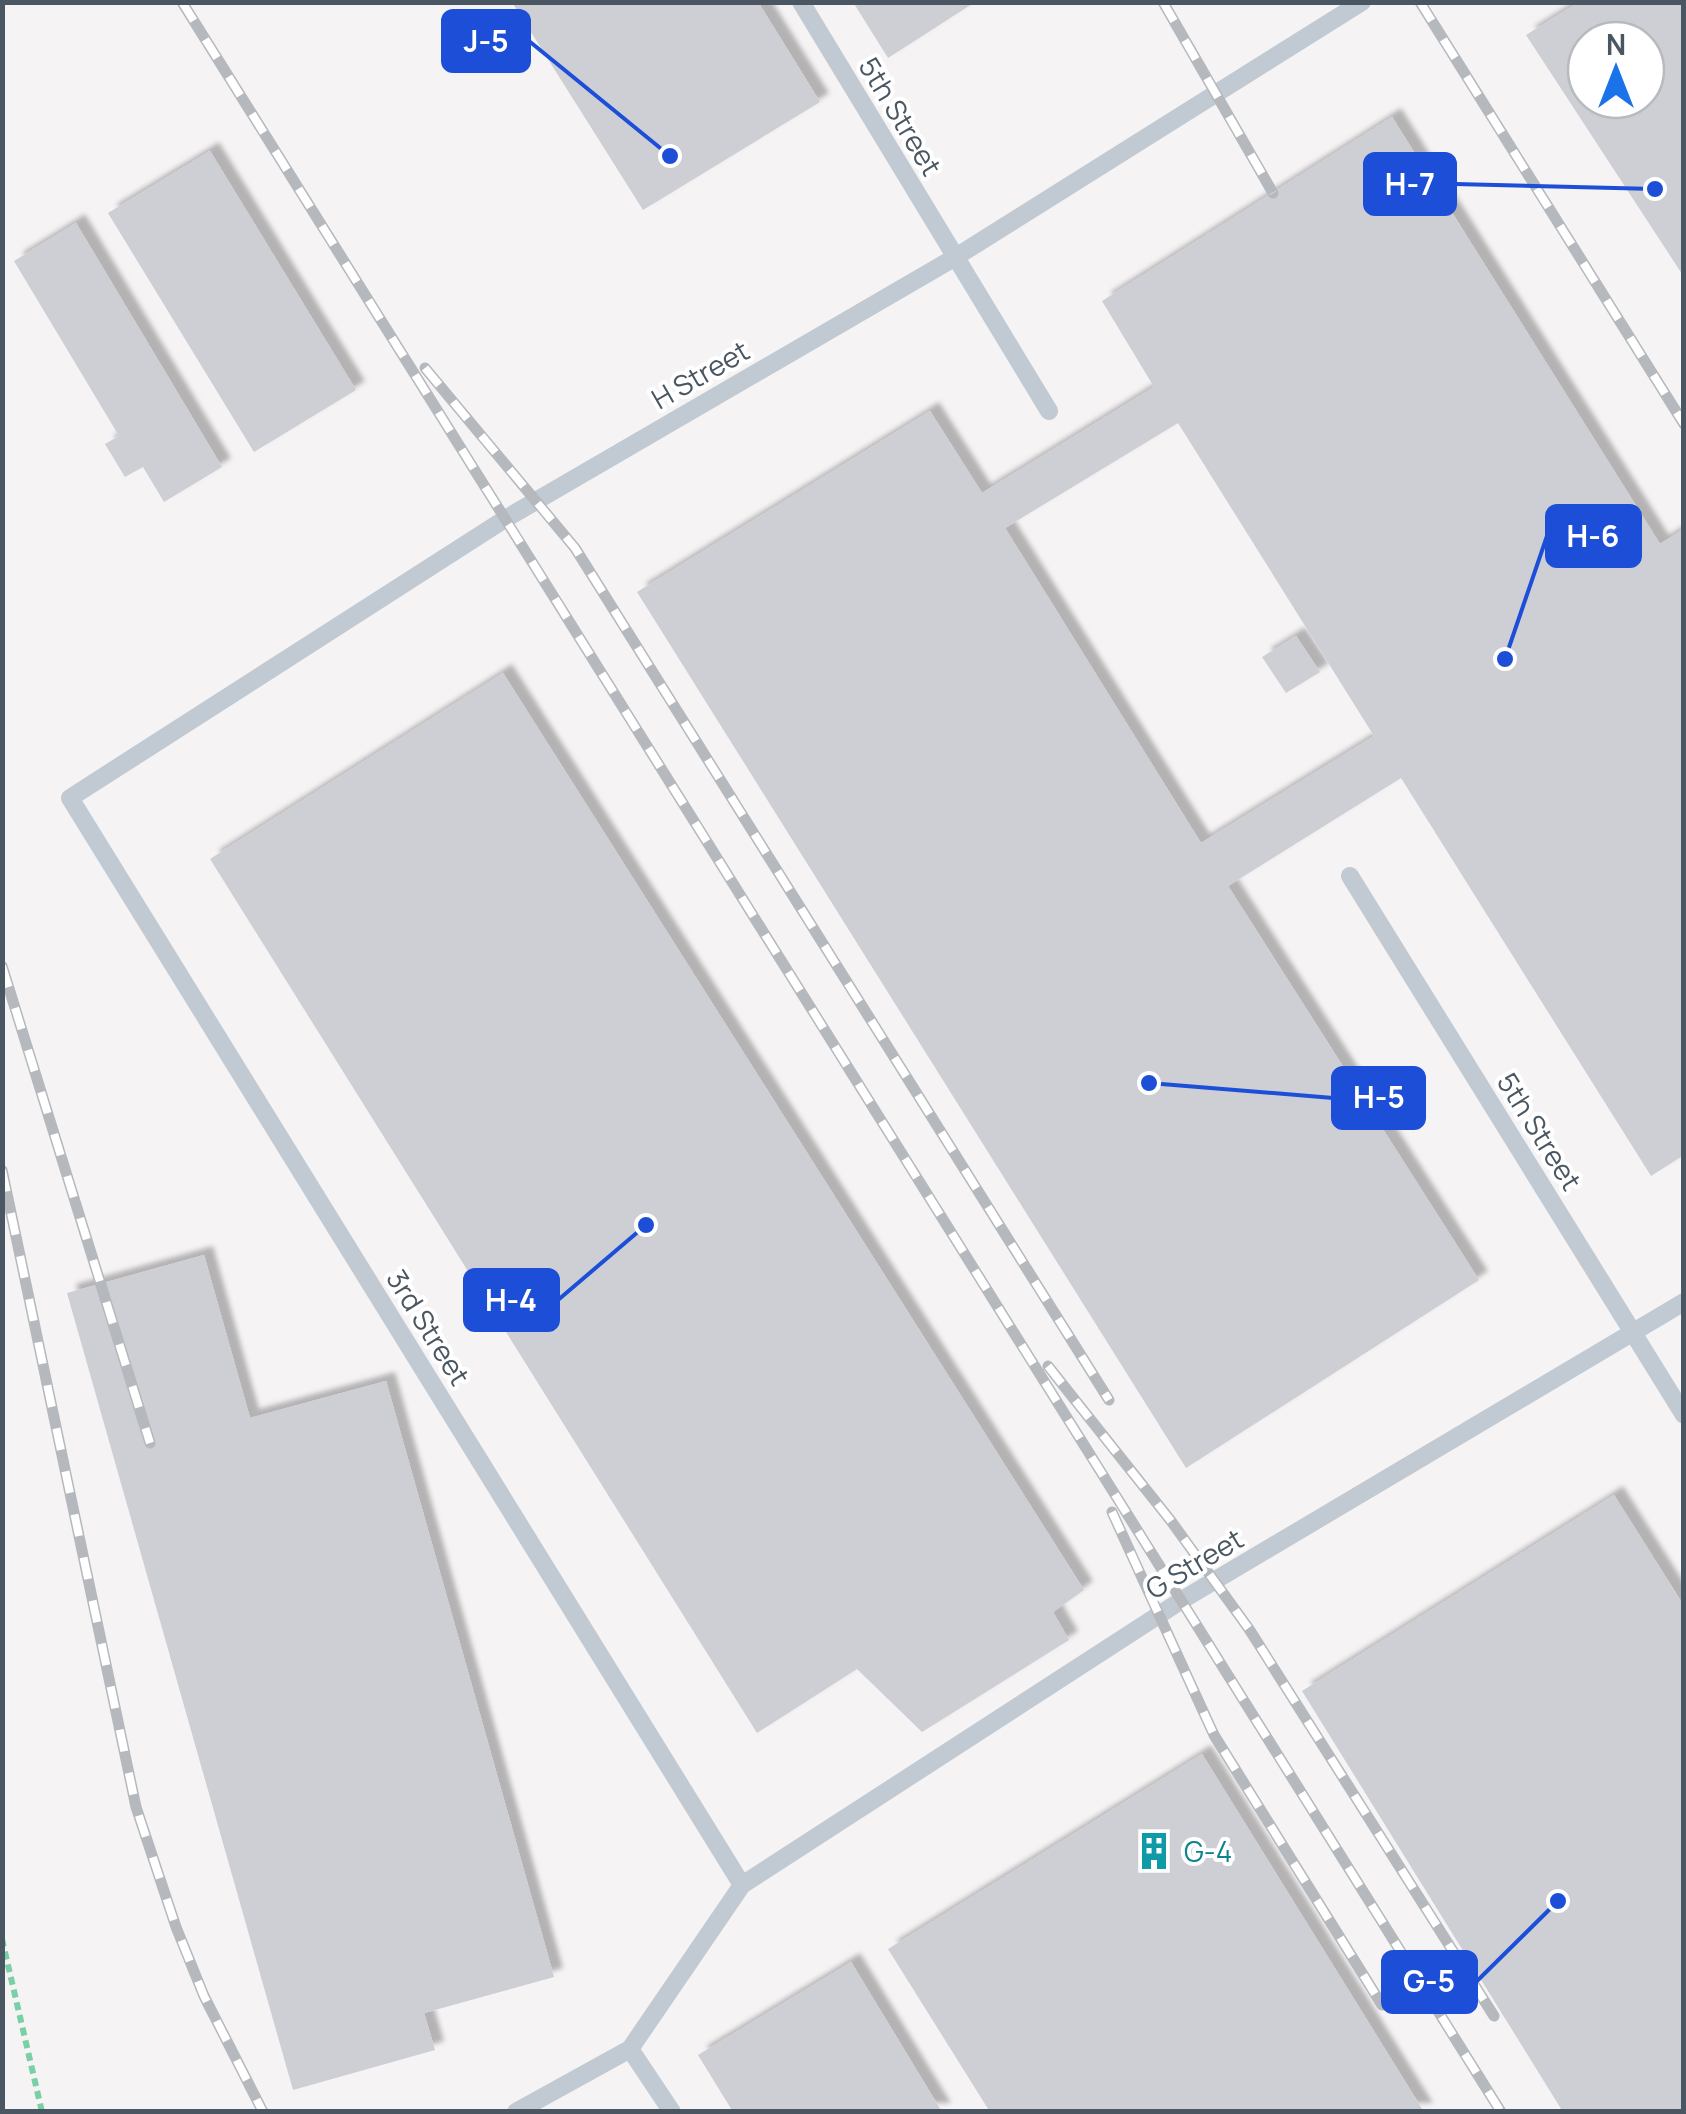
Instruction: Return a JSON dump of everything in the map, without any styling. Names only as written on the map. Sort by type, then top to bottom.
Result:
[{"type":"lane","name":"5th Street","points":[[800,2],[1049,411]]},
{"type":"lane","name":"H Street","points":[[70,798],[505,519],[954,258],[1362,2]]},
{"type":"lane","name":"3rd Street","points":[[70,798],[742,1885]]},
{"type":"lane","name":"5th Street","points":[[1350,876],[1684,1416]]},
{"type":"lane","name":"G Street","points":[[742,1885],[1182,1600],[1684,1302]]},
{"type":"lane","points":[[516,2112],[630,2048],[742,1885]]},
{"type":"lane","points":[[630,2048],[672,2112]]},
{"type":"path","points":[[2,1938],[42,2112]]},
{"type":"building","points":[[512,2],[758,2],[820,102],[643,210]]},
{"type":"building","points":[[853,2],[975,2],[888,58]]},
{"type":"building","points":[[1579,2],[1684,2],[1684,277],[1581,120],[1666,120],[1666,20],[1566,20],[1566,96],[1526,35]]},
{"type":"building","points":[[1392,117],[1660,544],[1684,529],[1684,1155],[1651,1176],[1401,778],[1228,886],[1479,1280],[1186,1468],[637,592],[930,411],[982,493],[1154,387],[1102,301]],"holes":[[[1178,423],[1374,736],[1201,843],[1005,528]]]},
{"type":"building","points":[[210,151],[356,390],[254,452],[108,213]]},
{"type":"building","points":[[76,223],[222,467],[164,502],[143,467],[125,477],[105,444],[119,436],[14,261]]},
{"type":"building","points":[[1296,636],[1320,672],[1286,693],[1262,657]]},
{"type":"building","points":[[503,673],[1084,1590],[1053,1612],[1069,1640],[922,1732],[857,1669],[757,1733],[210,859]]},
{"type":"building","points":[[204,1255],[250,1418],[386,1381],[554,1977],[424,2013],[435,2050],[293,2090],[67,1293]]},
{"type":"building","points":[[1614,1495],[1684,1606],[1684,2112],[1563,2112],[1302,1691]]},
{"type":"building","name":"G-4","points":[[1202,1754],[1424,2112],[990,2112],[888,1949]]},
{"type":"building","points":[[851,1962],[942,2112],[733,2112],[698,2055]]},
{"type":"railway","points":[[182,2],[1501,2112]]},
{"type":"railway","points":[[1163,2],[1273,193]]},
{"type":"railway","points":[[1420,2],[1684,424]]},
{"type":"railway","points":[[425,368],[575,548],[1109,1400]]},
{"type":"railway","points":[[2,966],[150,1443]]},
{"type":"railway","points":[[2,1170],[136,1807],[204,1996],[263,2112]]},
{"type":"railway","points":[[1048,1366],[1171,1521],[1249,1629],[1494,2016]]},
{"type":"railway","points":[[1112,1512],[1214,1735],[1382,2005]]},
{"type":"place","name":"J-5","points":[[670,156]]},
{"type":"place","name":"H-7","points":[[1655,189]]},
{"type":"place","name":"H-6","points":[[1505,659]]},
{"type":"place","name":"H-5","points":[[1149,1083]]},
{"type":"place","name":"H-4","points":[[646,1225]]},
{"type":"place","name":"G-4","points":[[1154,1851]]},
{"type":"place","name":"G-5","points":[[1558,1901]]}]
